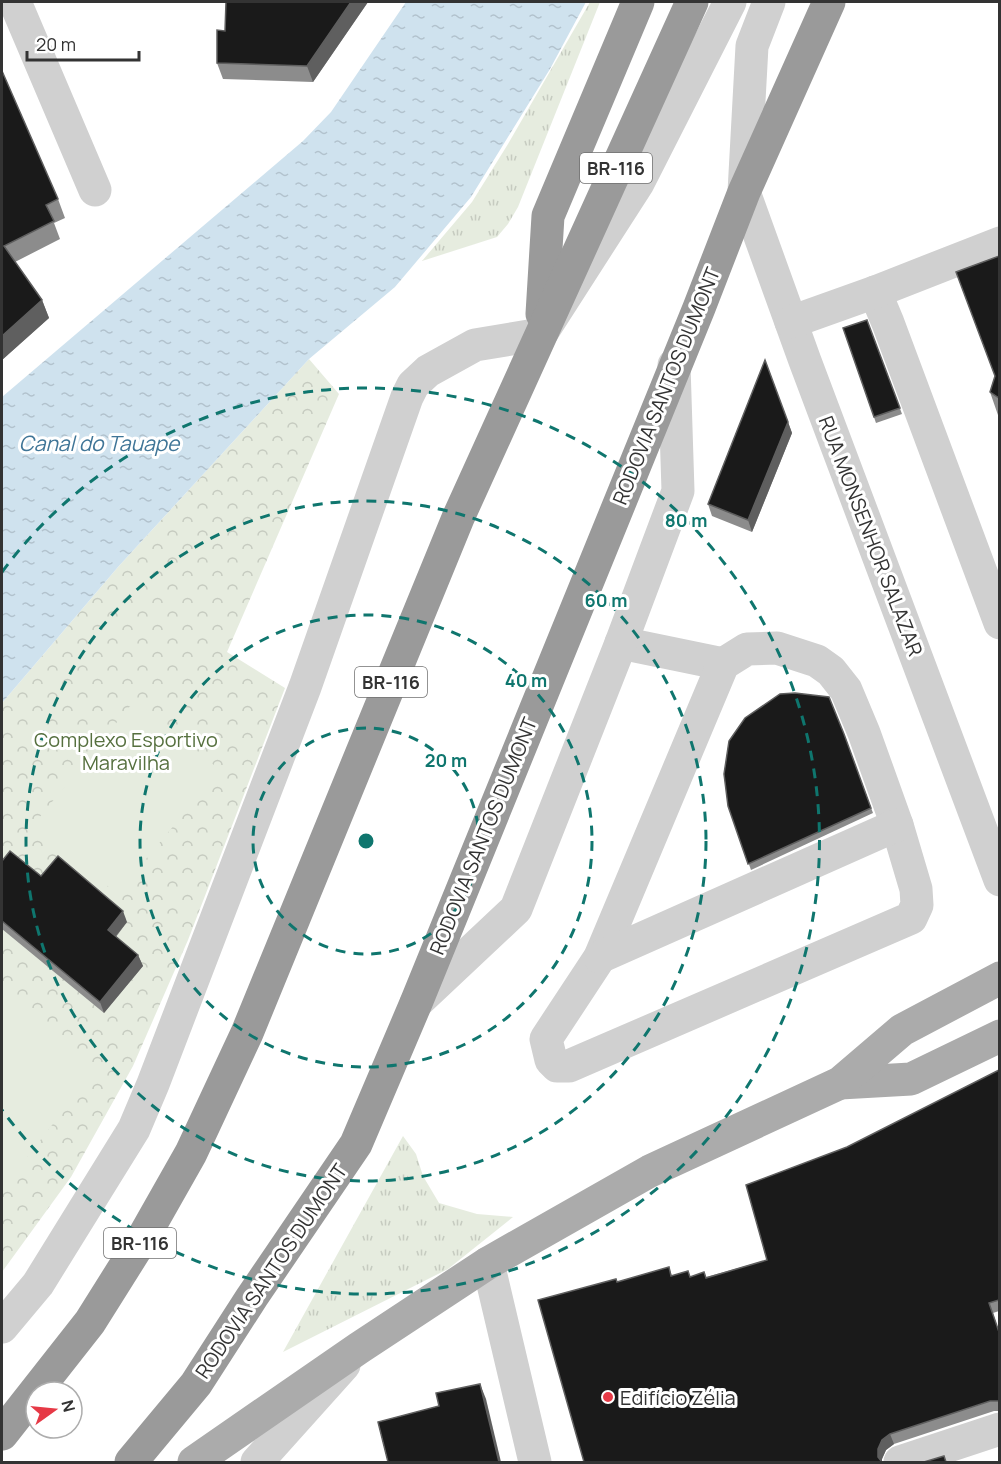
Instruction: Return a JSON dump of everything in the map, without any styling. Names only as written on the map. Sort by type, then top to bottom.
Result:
[{"type":"highway","points":[[541,334],[548,216],[638,2]]},
{"type":"highway","name":"BR-116","points":[[2,1434],[90,1322],[144,1236],[190,1153],[247,1033],[458,518],[692,2]]},
{"type":"highway","name":"RODOVIA SANTOS DUMONT","points":[[131,1462],[196,1384],[356,1144],[416,1003],[744,192],[829,2]]},
{"type":"main road","points":[[194,1462],[359,1348],[488,1263],[650,1172],[840,1083],[902,1030],[999,978]]},
{"type":"main road","points":[[840,1083],[911,1079],[999,1036]]},
{"type":"street","points":[[15,2],[95,190]]},
{"type":"street","points":[[2,1327],[38,1284],[134,1129],[305,687],[413,385],[428,371],[475,345],[541,334],[638,183],[730,2]]},
{"type":"street","points":[[744,192],[752,46],[769,2]]},
{"type":"street","name":"RUA MONSENHOR SALAZAR","points":[[744,192],[999,880]]},
{"type":"street","points":[[791,322],[999,243]]},
{"type":"street","points":[[875,292],[999,623]]},
{"type":"street","points":[[416,1003],[516,909],[678,491],[674,365]]},
{"type":"street","points":[[621,643],[723,664]]},
{"type":"street","points":[[777,648],[817,661],[831,671],[846,690],[897,825],[916,889],[917,905],[911,918],[569,1066],[558,1066],[551,1060],[546,1039],[600,957],[723,664],[747,650],[777,648]]},
{"type":"street","points":[[600,957],[897,825]]},
{"type":"street","points":[[488,1263],[535,1462]]},
{"type":"street","points":[[260,1461],[359,1348]]},
{"type":"street","points":[[900,1462],[999,1429]]},
{"type":"green space","points":[[590,2],[600,2],[518,207],[508,224],[497,237],[422,261],[472,202]]},
{"type":"green space","name":"Complexo Esportivo Maravilha","points":[[309,359],[339,394],[227,652],[285,688],[188,940],[133,1066],[71,1177],[2,1272],[2,703],[118,567]]},
{"type":"green space","points":[[135,700],[220,770],[117,894],[34,824]]},
{"type":"green space","points":[[2,994],[96,1068],[2,1190]]},
{"type":"green space","points":[[403,1136],[416,1154],[423,1176],[439,1203],[477,1214],[513,1217],[448,1269],[283,1352]]},
{"type":"water","name":"Canal do Tauape","points":[[406,2],[586,2],[550,69],[471,197],[395,287],[309,359],[118,567],[2,703],[2,397],[303,141],[331,112]]},
{"type":"building","points":[[226,2],[351,2],[307,66],[217,63],[217,30],[225,31]]},
{"type":"building","points":[[2,71],[58,199],[46,205],[54,221],[4,246],[42,300],[2,336]]},
{"type":"building","points":[[999,256],[999,398],[990,392],[995,376],[956,272]]},
{"type":"building","points":[[867,320],[900,408],[874,417],[843,328]]},
{"type":"building","points":[[765,360],[788,422],[748,520],[708,504]]},
{"type":"building","points":[[795,693],[829,697],[871,808],[748,864],[728,806],[724,774],[729,741],[745,718],[780,694]]},
{"type":"building","points":[[10,851],[41,876],[58,856],[123,911],[108,930],[138,955],[100,1002],[2,921],[2,861]]},
{"type":"building","points":[[999,1070],[999,1300],[989,1303],[999,1332],[999,1401],[990,1401],[890,1434],[882,1440],[878,1449],[878,1457],[882,1462],[584,1462],[538,1300],[616,1279],[617,1282],[669,1267],[671,1276],[688,1271],[690,1277],[704,1272],[706,1278],[767,1260],[746,1185],[847,1147]]},
{"type":"building","points":[[480,1384],[499,1462],[388,1462],[378,1422],[439,1406],[436,1393]]},
{"type":"building","points":[[944,1456],[946,1462],[924,1462]]},
{"type":"place","name":"Edifício Zélia","points":[[608,1397]]}]
